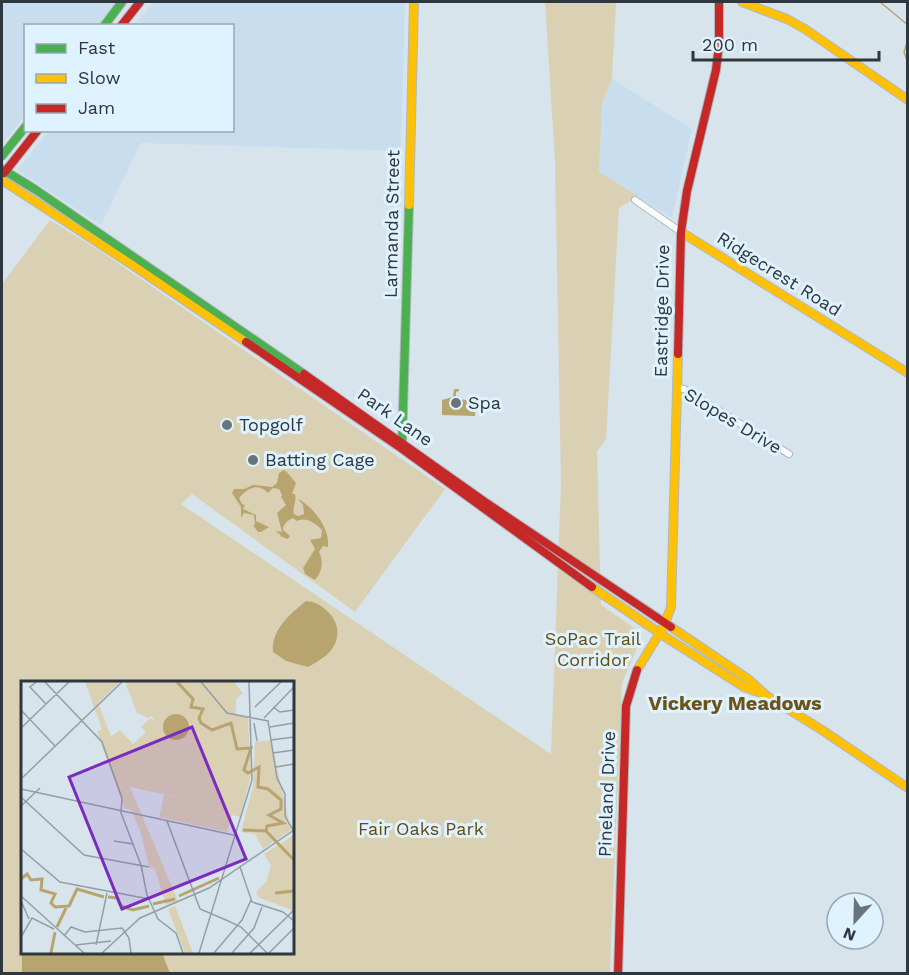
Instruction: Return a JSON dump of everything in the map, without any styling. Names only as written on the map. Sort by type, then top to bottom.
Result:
[{"type":"main road","points":[[106,24],[122,2]]},
{"type":"main road","points":[[123,24],[140,2]]},
{"type":"main road","name":"Larmanda Street","points":[[402,445],[414,2]]},
{"type":"main road","name":"Eastridge Drive","points":[[665,624],[669,617],[672,598],[681,232],[689,182],[715,72],[719,2]]},
{"type":"main road","points":[[742,2],[787,19],[805,29],[908,100]]},
{"type":"main road","points":[[2,156],[24,128]]},
{"type":"main road","points":[[3,174],[36,132]]},
{"type":"main road","name":"Park Lane","points":[[3,174],[388,432],[402,445]]},
{"type":"main road","name":"Park Lane","points":[[3,174],[122,258],[402,445],[497,514],[557,549],[748,679],[767,696],[908,788]]},
{"type":"main road","name":"Ridgecrest Road","points":[[681,232],[908,373]]},
{"type":"main road","points":[[388,432],[399,426],[403,416]]},
{"type":"main road","name":"Park Lane","points":[[497,514],[551,558],[660,633],[744,687],[767,696]]},
{"type":"main road","points":[[551,558],[557,549]]},
{"type":"main road","name":"Pineland Drive","points":[[618,974],[626,706],[632,681],[638,668],[665,624]]},
{"type":"street","name":"Ridgecrest Road","points":[[635,200],[681,232]]},
{"type":"street","name":"Slopes Drive","points":[[677,388],[684,389],[789,454]]},
{"type":"shaded area","points":[[2,2],[118,2],[99,24],[24,24],[24,116],[2,144]]},
{"type":"shaded area","points":[[154,2],[405,2],[401,151],[141,143],[101,225],[17,170],[48,132],[234,132],[234,24],[135,24]]},
{"type":"shaded area","points":[[612,79],[692,129],[672,218],[599,172],[602,104]]},
{"type":"shaded area","name":"Spa","points":[[454,389],[459,389],[456,392],[456,399],[467,400],[470,404],[475,402],[475,416],[442,415],[442,400],[453,397]]},
{"type":"shaded area","points":[[284,470],[296,483],[292,494],[295,494],[294,514],[298,516],[304,514],[303,505],[298,499],[310,507],[320,519],[328,540],[328,547],[323,546],[319,552],[322,566],[315,580],[305,574],[303,568],[315,549],[310,540],[321,538],[322,530],[310,521],[297,521],[293,518],[286,522],[283,528],[290,536],[288,539],[280,536],[275,531],[282,532],[277,513],[286,505],[282,495],[279,489],[273,488],[268,493],[256,487],[239,498],[245,505],[243,509],[256,515],[256,521],[269,527],[258,532],[253,525],[255,524],[254,515],[244,513],[241,518],[241,507],[232,493],[234,489],[244,489],[253,485],[272,487],[277,483],[279,473]]},
{"type":"shaded area","points":[[306,601],[326,610],[337,627],[336,640],[330,652],[308,667],[286,661],[273,652],[278,630],[288,617]]},
{"type":"shaded area","points":[[24,954],[162,954],[170,973],[22,973]]},
{"type":"green space","points":[[545,2],[616,2],[612,79],[602,104],[599,172],[638,196],[619,208],[606,439],[597,452],[601,605],[643,634],[622,683],[610,973],[2,973],[2,284],[50,220],[102,252],[445,489],[355,612],[192,494],[181,504],[551,754],[561,483],[555,162]]},
{"type":"waterway","points":[[880,2],[908,25]]},
{"type":"waterway","points":[[908,39],[904,52],[908,63]]},
{"type":"traffic: fast","points":[[106,24],[122,2]]},
{"type":"traffic: fast","points":[[2,156],[24,128]]},
{"type":"traffic: fast","points":[[2,169],[304,374]]},
{"type":"traffic: fast","points":[[402,445],[409,205]]},
{"type":"traffic: slow","points":[[409,205],[414,2]]},
{"type":"traffic: slow","points":[[742,2],[787,19],[805,29],[908,100]]},
{"type":"traffic: slow","points":[[2,180],[246,342]]},
{"type":"traffic: slow","points":[[681,232],[908,373]]},
{"type":"traffic: slow","points":[[637,670],[664,626],[671,607],[678,354]]},
{"type":"traffic: slow","points":[[592,587],[744,687],[761,693]]},
{"type":"traffic: slow","points":[[671,627],[748,679],[767,696],[908,788]]},
{"type":"traffic: jam","points":[[123,24],[140,2]]},
{"type":"traffic: jam","points":[[678,354],[681,232],[687,191],[716,70],[719,44],[719,2]]},
{"type":"traffic: jam","points":[[4,173],[36,132]]},
{"type":"traffic: jam","points":[[246,342],[401,448],[592,587]]},
{"type":"traffic: jam","points":[[304,374],[485,502],[671,627]]},
{"type":"traffic: jam","points":[[618,974],[626,706],[637,670]]},
{"type":"place","name":"Spa","points":[[456,403]]},
{"type":"place","name":"Topgolf","points":[[227,425]]},
{"type":"place","name":"Batting Cage","points":[[253,460]]},
{"type":"district","name":"Vickery Meadows","points":[[735,703]]},
{"type":"park label","name":"SoPac Trail Corridor","points":[[593,649]]},
{"type":"park label","name":"Fair Oaks Park","points":[[421,829]]}]
